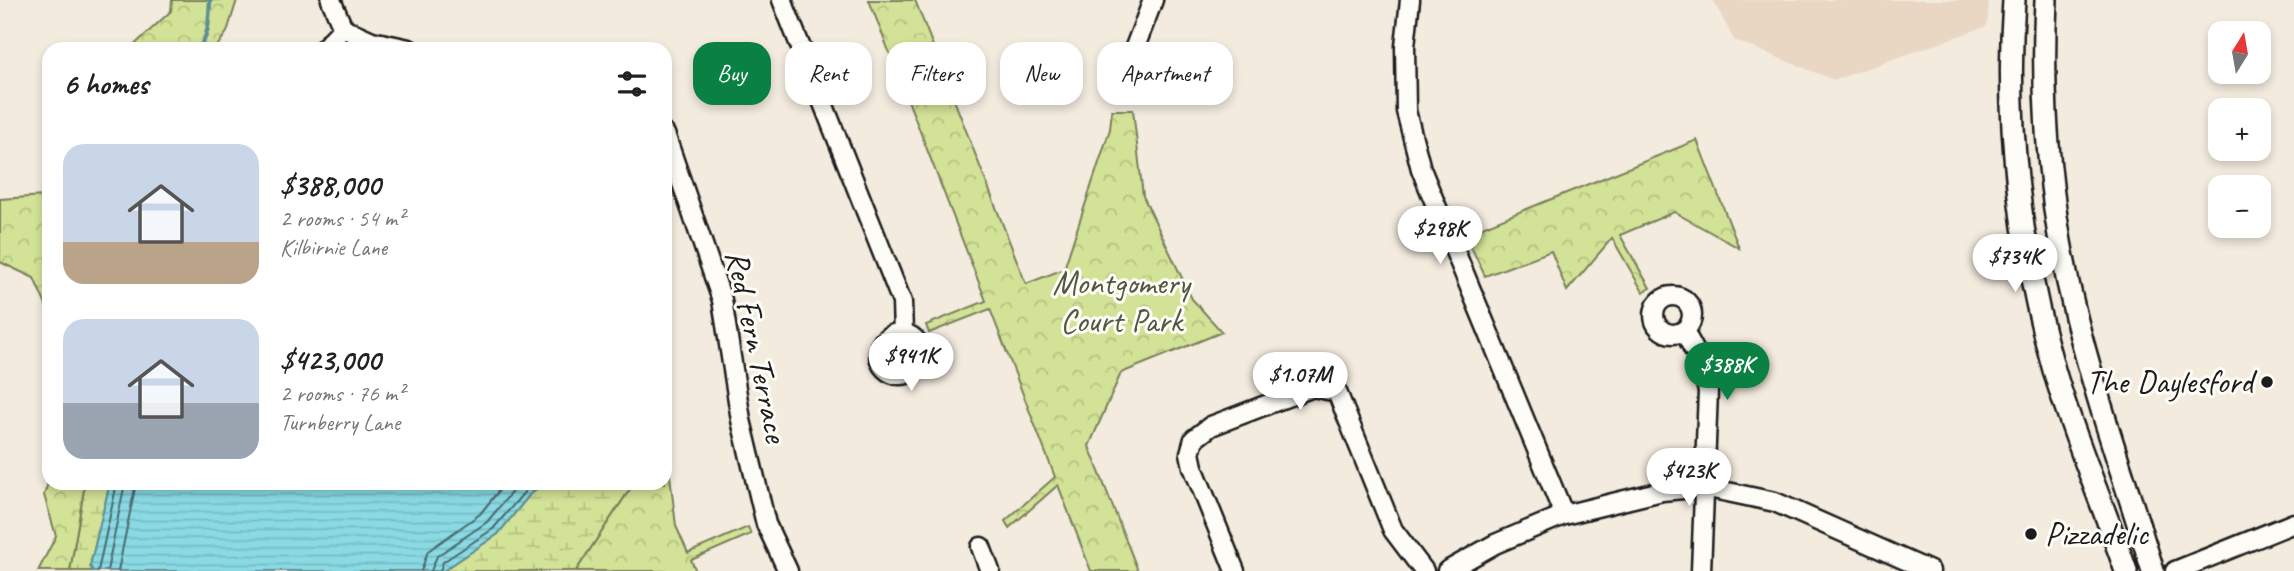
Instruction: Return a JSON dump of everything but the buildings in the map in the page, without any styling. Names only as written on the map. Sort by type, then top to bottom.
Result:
[{"type":"main road","points":[[2014,0],[2010,49],[2019,193],[2029,263],[2054,371],[2126,571]]},
{"type":"main road","points":[[2046,0],[2045,99],[2051,174],[2062,243],[2076,316],[2152,571]]},
{"type":"street","points":[[331,0],[343,28],[377,42]]},
{"type":"street","points":[[782,0],[902,302],[903,333]]},
{"type":"street","points":[[1137,42],[1153,0]]},
{"type":"street","points":[[1410,0],[1405,46],[1406,111],[1421,169],[1564,514]]},
{"type":"street","points":[[330,42],[343,28]]},
{"type":"street","name":"Red Fern Terrace","points":[[672,154],[722,300],[741,420],[766,524],[788,571]]},
{"type":"street","points":[[1684,331],[1700,361],[1708,391],[1701,571]]},
{"type":"street","points":[[1235,571],[1192,467],[1190,453],[1194,439],[1211,426],[1313,387],[1337,392],[1393,530],[1424,571]]},
{"type":"street","points":[[1447,571],[1495,544],[1564,514],[1662,491],[1704,487],[1774,502],[1930,571]]},
{"type":"street","points":[[2175,571],[2294,523]]},
{"type":"street","points":[[981,547],[990,571]]},
{"type":"shaded area","points":[[1713,0],[1989,0],[1987,26],[1834,80],[1734,40]]},
{"type":"green space","points":[[172,0],[237,0],[227,32],[220,42],[138,42],[171,11]]},
{"type":"green space","points":[[869,0],[915,0],[931,42],[886,44]]},
{"type":"green space","name":"Montgomery Court Park","points":[[910,105],[956,105],[1026,284],[1064,269],[1110,129],[1112,110],[1133,110],[1143,196],[1192,299],[1222,332],[1121,373],[1089,446],[1138,571],[1091,571],[1058,485],[1009,528],[1005,521],[1055,477],[990,309],[929,333],[926,325],[986,301]]},
{"type":"green space","points":[[1697,140],[1739,248],[1674,212],[1620,235],[1650,288],[1643,292],[1612,238],[1567,291],[1551,251],[1485,276],[1465,234]]},
{"type":"green space","points":[[42,196],[42,296],[34,278],[0,262],[0,199]]},
{"type":"green space","points":[[46,490],[84,490],[70,571],[38,571],[56,536],[44,495]]},
{"type":"green space","points":[[84,490],[108,490],[90,566],[93,571],[70,571]]},
{"type":"green space","points":[[535,490],[629,490],[576,571],[443,571],[498,534]]},
{"type":"green space","points":[[629,490],[672,490],[676,526],[688,553],[748,527],[751,534],[691,560],[696,571],[576,571]]},
{"type":"water","points":[[108,490],[535,490],[498,534],[443,571],[93,571],[90,566]]},
{"type":"waterway","points":[[202,42],[207,33],[210,0]]},
{"type":"place","name":"The Daylesford","points":[[2267,382]]},
{"type":"place","name":"Pizzadelic","points":[[2031,534]]}]
